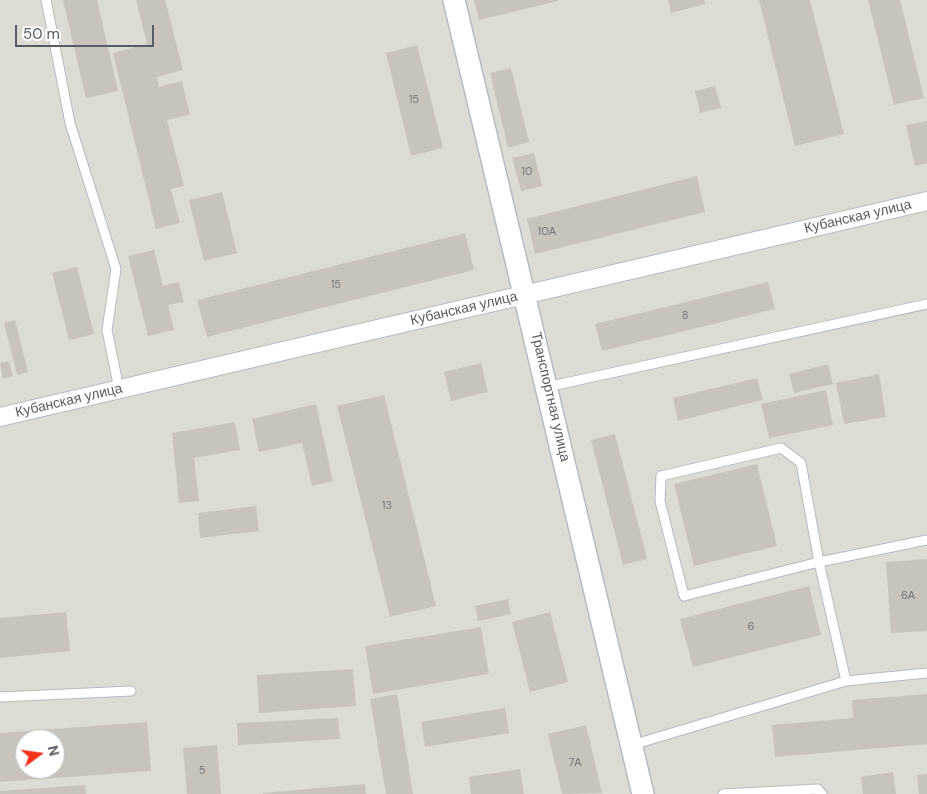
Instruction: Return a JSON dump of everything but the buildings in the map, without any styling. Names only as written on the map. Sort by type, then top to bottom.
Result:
[{"type":"street","name":"Транспортная улица","points":[[454,0],[644,794]]},
{"type":"street","name":"Кубанская улица","points":[[0,417],[927,201]]},
{"type":"lane","points":[[46,0],[70,123],[116,269],[106,330],[119,389]]},
{"type":"lane","points":[[547,387],[927,304]]},
{"type":"lane","points":[[846,681],[818,562],[801,463],[781,448],[661,476],[660,501],[684,596],[818,562],[927,540]]},
{"type":"lane","points":[[632,745],[846,681],[927,673]]},
{"type":"lane","points":[[0,697],[131,691]]},
{"type":"lane","points":[[723,794],[818,788],[822,794]]},
{"type":"shaded area","points":[[0,0],[927,0],[927,794],[0,794]]}]
